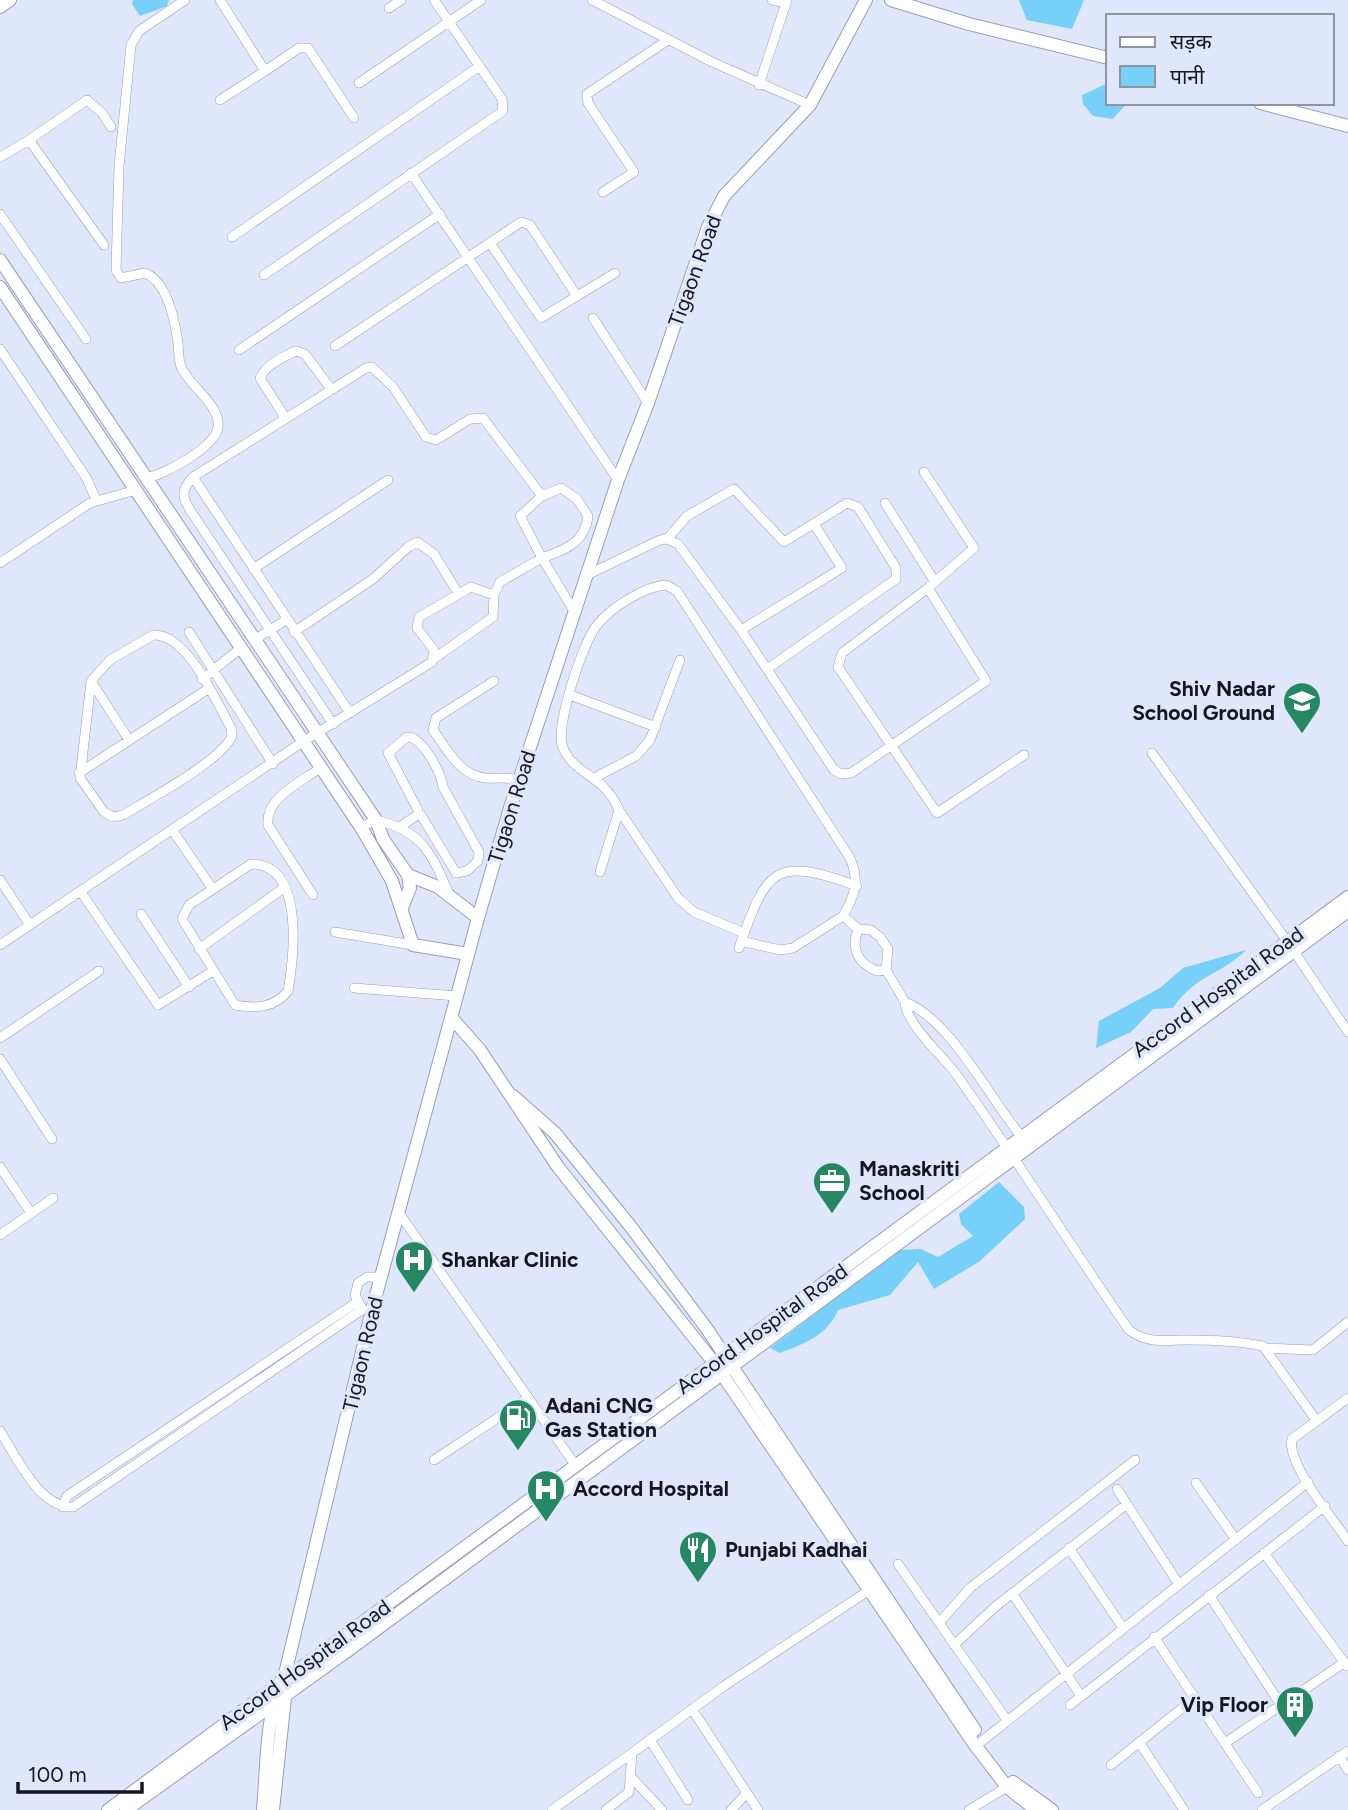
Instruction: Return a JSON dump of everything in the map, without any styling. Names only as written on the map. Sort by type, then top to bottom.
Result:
[{"type":"street","points":[[0,7],[10,0]]},
{"type":"street","points":[[146,478],[164,473],[181,463],[215,436],[218,425],[213,410],[182,370],[176,330],[159,284],[145,273],[121,278],[116,270],[119,166],[131,45],[139,31],[185,0]]},
{"type":"street","points":[[220,0],[265,71]]},
{"type":"street","points":[[389,8],[401,0]]},
{"type":"street","points":[[264,275],[503,111],[502,99],[433,0]]},
{"type":"street","points":[[359,83],[481,0]]},
{"type":"street","points":[[592,0],[759,85],[810,104]]},
{"type":"street","points":[[759,85],[787,1],[772,0]]},
{"type":"street","name":"Tigaon Road","points":[[283,1683],[364,1307],[380,1277],[478,918],[618,480],[648,403],[708,227],[724,196],[782,138],[810,104],[866,0]]},
{"type":"street","points":[[891,0],[969,24],[1106,58]]},
{"type":"street","points":[[603,192],[634,172],[588,103],[587,94],[668,40]]},
{"type":"street","points":[[220,100],[299,48],[308,48],[354,118]]},
{"type":"street","points":[[232,237],[480,66]]},
{"type":"street","points":[[0,158],[87,100],[102,113],[111,127]]},
{"type":"street","points":[[1266,105],[1348,126]]},
{"type":"street","points":[[29,140],[104,245]]},
{"type":"street","points":[[411,173],[618,480]]},
{"type":"street","points":[[0,214],[86,339]]},
{"type":"street","points":[[239,349],[440,214]]},
{"type":"street","points":[[335,346],[521,222],[527,223],[577,296]]},
{"type":"street","points":[[490,243],[541,318],[615,273]]},
{"type":"street","points":[[0,260],[376,820],[383,839],[408,874],[410,888],[402,908]]},
{"type":"street","points":[[0,287],[361,827],[393,881],[413,945]]},
{"type":"street","points":[[593,318],[648,403]]},
{"type":"street","points":[[0,349],[87,478],[96,500]]},
{"type":"street","points":[[286,419],[260,378],[261,374],[289,354],[296,351],[305,354],[331,389]]},
{"type":"street","points":[[333,724],[185,503],[183,491],[193,477],[358,372],[373,367],[385,377],[418,426],[431,440],[444,436],[470,419],[483,418],[542,496]]},
{"type":"street","points":[[924,472],[974,548],[931,585],[842,653],[836,662],[894,744],[937,813],[1024,755]]},
{"type":"street","points":[[193,477],[350,713]]},
{"type":"street","points":[[253,569],[388,480]]},
{"type":"street","points":[[0,945],[494,617],[494,596],[499,582],[542,558],[578,542],[587,528],[588,516],[569,491],[561,488],[542,496],[520,516],[542,558],[574,611]]},
{"type":"street","points":[[589,574],[667,539],[687,516],[734,489],[781,542],[788,541],[847,503],[854,503],[897,568],[896,579],[767,669]]},
{"type":"street","points":[[0,563],[96,500],[136,490]]},
{"type":"street","points":[[667,539],[678,544],[741,630],[834,770],[841,774],[852,773],[986,681],[885,503]]},
{"type":"street","points":[[741,630],[842,568],[814,524]]},
{"type":"street","points":[[294,632],[373,579],[417,542],[434,554],[458,593]]},
{"type":"street","points":[[658,586],[673,587],[850,858],[857,873],[857,886],[843,916],[793,948],[779,950],[741,940],[684,905],[664,881],[608,789],[596,777],[570,761],[561,744],[560,729],[570,695],[595,627],[621,605],[648,590],[658,586]]},
{"type":"street","points":[[435,658],[431,645],[417,628],[417,620],[458,593],[477,587],[494,596]]},
{"type":"street","points":[[254,640],[286,620]]},
{"type":"street","points":[[189,632],[274,764]]},
{"type":"street","points":[[161,635],[180,646],[202,679],[231,728],[232,736],[222,750],[123,815],[113,817],[104,812],[79,774],[91,681],[110,660],[144,639],[161,635]]},
{"type":"street","points":[[202,679],[241,648]]},
{"type":"street","points":[[596,777],[641,752],[656,727],[680,660]]},
{"type":"street","points":[[91,681],[130,740]]},
{"type":"street","points":[[494,681],[436,719],[433,730],[454,759],[472,775],[490,779],[506,776],[520,781]]},
{"type":"street","points":[[79,774],[208,689]]},
{"type":"street","points":[[570,695],[656,727]]},
{"type":"street","points":[[407,737],[418,740],[442,778],[443,787],[479,852],[478,862],[467,871],[456,873],[418,814],[388,758],[388,750],[407,737]]},
{"type":"street","points":[[1152,753],[1291,946],[1348,1032]]},
{"type":"street","points":[[313,895],[268,825],[267,816],[269,808],[279,798],[320,768]]},
{"type":"street","points":[[600,872],[620,810]]},
{"type":"street","points":[[401,826],[418,814]]},
{"type":"street","points":[[361,827],[376,820],[401,826],[417,837],[450,895]]},
{"type":"street","points":[[173,831],[212,888]]},
{"type":"street","points":[[251,864],[265,867],[276,874],[285,887],[291,907],[293,934],[289,983],[282,999],[267,1006],[235,1005],[199,949],[182,919],[189,905],[212,888],[251,864]]},
{"type":"street","points":[[741,940],[759,892],[792,870],[807,869],[857,886]]},
{"type":"street","points":[[408,874],[450,895],[478,918]]},
{"type":"street","points":[[0,880],[30,925]]},
{"type":"street","points":[[199,949],[285,887]]},
{"type":"street","points":[[81,892],[158,1005],[213,971]]},
{"type":"street","name":"Accord Hospital Road","points":[[107,1810],[344,1639],[576,1466],[724,1365],[1291,946],[1348,897]]},
{"type":"street","points":[[1291,946],[1348,911]]},
{"type":"street","points":[[141,914],[189,987]]},
{"type":"street","points":[[843,916],[858,929],[871,930],[880,937],[888,949],[886,970],[905,1002],[906,1013],[944,1057],[1011,1151],[1129,1330],[1145,1340],[1158,1342],[1185,1340],[1313,1350],[1348,1322]]},
{"type":"street","points":[[858,929],[854,942],[860,959],[877,971],[886,970]]},
{"type":"street","points":[[335,932],[468,954]]},
{"type":"street","points":[[0,1038],[99,971]]},
{"type":"street","points":[[354,988],[457,996]]},
{"type":"street","points":[[905,1002],[919,1007],[950,1038],[1025,1141]]},
{"type":"street","points":[[451,1017],[470,1037],[558,1167],[724,1365]]},
{"type":"street","points":[[0,1059],[52,1139]]},
{"type":"street","points":[[508,1091],[555,1133],[631,1227],[1007,1787],[1036,1810]]},
{"type":"street","points":[[0,1167],[31,1213]]},
{"type":"street","points":[[0,1234],[53,1198]]},
{"type":"street","points":[[399,1213],[576,1466]]},
{"type":"street","points":[[1,1434],[37,1486],[62,1507],[67,1496],[364,1307],[355,1296],[358,1283],[368,1277],[380,1277]]},
{"type":"street","points":[[1267,1348],[1316,1420]]},
{"type":"street","points":[[126,1810],[283,1683],[350,1649],[724,1365]]},
{"type":"street","points":[[434,1460],[528,1398]]},
{"type":"street","points":[[1348,1398],[1316,1420],[1290,1443],[1292,1455],[1348,1541]]},
{"type":"street","points":[[939,1623],[970,1588],[1135,1460]]},
{"type":"street","points":[[982,1741],[1308,1482]]},
{"type":"street","points":[[1196,1483],[1236,1540]]},
{"type":"street","points":[[1117,1489],[1178,1583]]},
{"type":"street","points":[[954,1646],[1012,1593],[1127,1504]]},
{"type":"street","points":[[1070,1705],[1325,1506]]},
{"type":"street","points":[[1069,1548],[1123,1628]]},
{"type":"street","points":[[1225,1743],[1346,1665],[1264,1553]]},
{"type":"street","points":[[898,1564],[1007,1720]]},
{"type":"street","points":[[552,1810],[692,1709],[874,1587]]},
{"type":"street","points":[[874,1587],[1008,1777],[1052,1810]]},
{"type":"street","points":[[1012,1593],[1081,1696]]},
{"type":"street","points":[[1209,1595],[1281,1705]]},
{"type":"street","points":[[1154,1637],[1258,1793]]},
{"type":"street","points":[[263,1810],[283,1683]]},
{"type":"street","points":[[273,1810],[283,1683]]},
{"type":"street","points":[[1111,1765],[1196,1697]]},
{"type":"street","points":[[692,1709],[758,1810]]},
{"type":"street","points":[[650,1740],[688,1800]]},
{"type":"street","points":[[1139,1742],[1184,1810]]},
{"type":"street","points":[[606,1810],[629,1792],[632,1753]]},
{"type":"street","points":[[1262,1810],[1344,1754],[1348,1770]]},
{"type":"street","points":[[631,1777],[662,1810]]},
{"type":"street","points":[[969,1810],[1007,1787]]},
{"type":"street","points":[[731,1810],[747,1793]]},
{"type":"water","points":[[133,0],[169,0],[167,6],[140,16],[132,4]]},
{"type":"water","points":[[1019,0],[1084,0],[1072,29],[1027,20]]},
{"type":"water","points":[[1106,84],[1106,105],[1125,105],[1113,119],[1093,116],[1083,104],[1082,95]]},
{"type":"water","points":[[1246,950],[1190,989],[1173,1008],[1153,1009],[1131,1032],[1096,1048],[1099,1021],[1160,988],[1183,968]]},
{"type":"water","points":[[999,1182],[1024,1207],[1025,1219],[980,1261],[934,1289],[918,1262],[890,1295],[838,1310],[822,1332],[798,1346],[780,1353],[770,1348],[899,1250],[921,1249],[938,1257],[973,1236],[961,1224],[959,1214]]},
{"type":"place","name":"Shiv Nadar School Ground","points":[[1302,735]]},
{"type":"place","name":"Manaskriti School","points":[[832,1215]]},
{"type":"place","name":"Shankar Clinic","points":[[414,1294]]},
{"type":"place","name":"Adani CNG Gas Station","points":[[518,1452]]},
{"type":"place","name":"Accord Hospital","points":[[546,1523]]},
{"type":"place","name":"Punjabi Kadhai","points":[[698,1584]]},
{"type":"place","name":"Vip Floor","points":[[1295,1739]]}]
